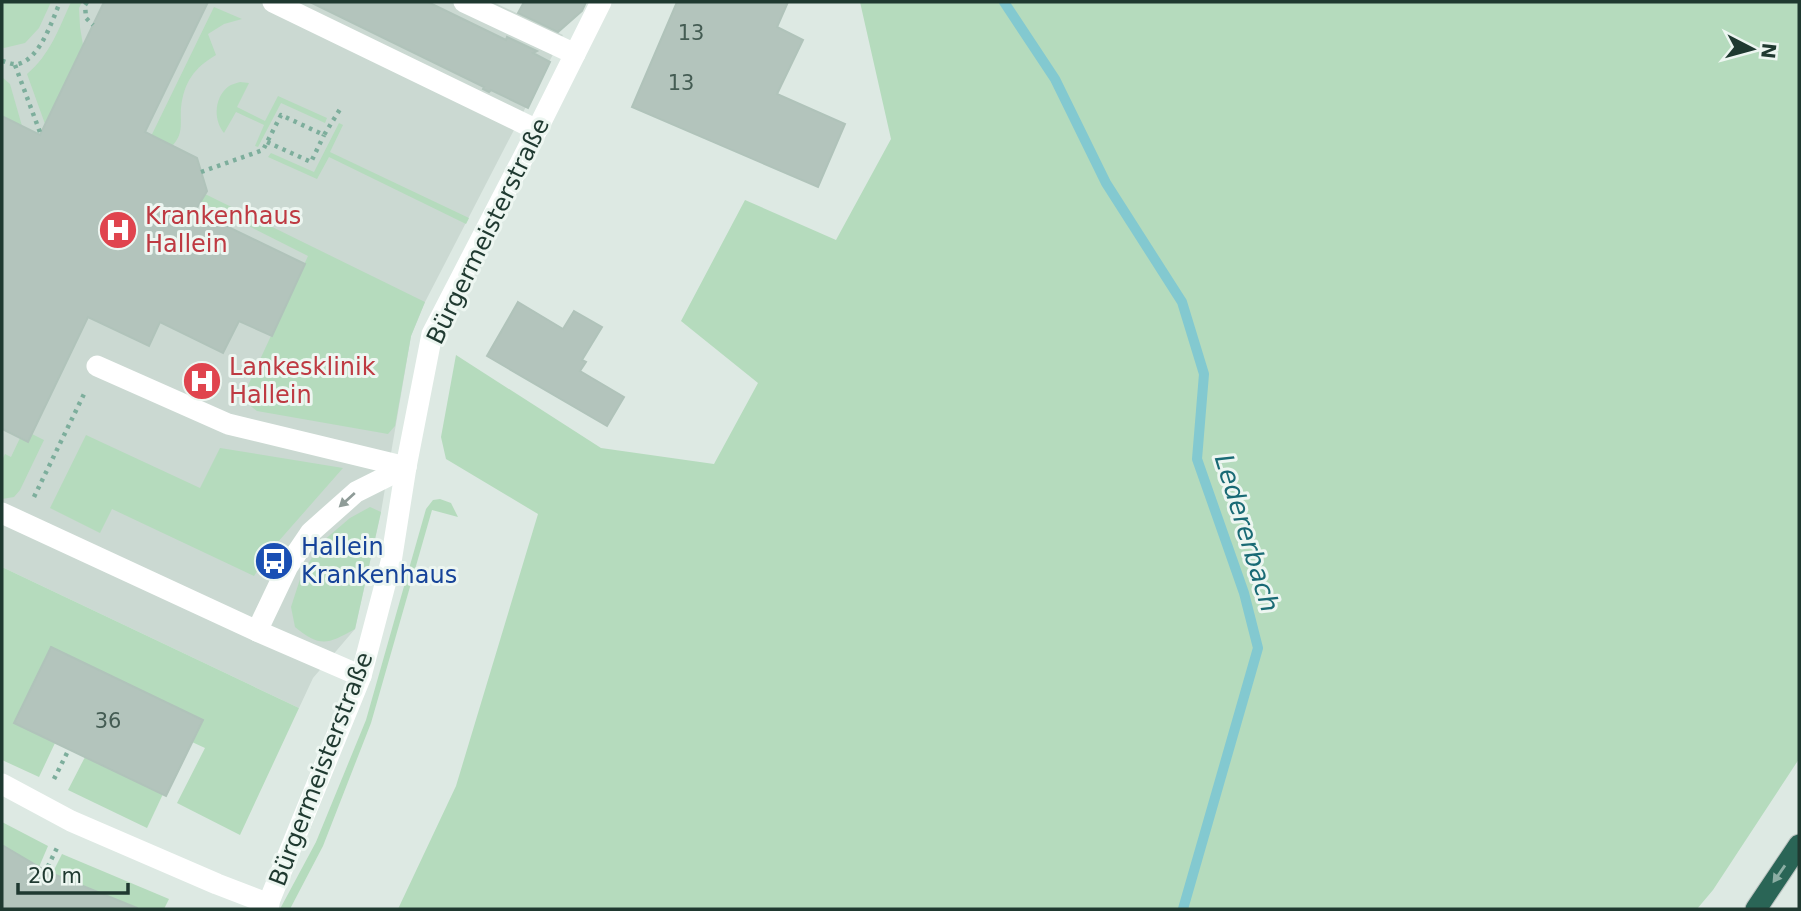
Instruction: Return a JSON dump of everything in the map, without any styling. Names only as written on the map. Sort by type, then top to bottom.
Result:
[{"type":"highway","points":[[1756,909],[1799,845]]},
{"type":"street","points":[[273,2],[537,130]]},
{"type":"street","points":[[464,2],[575,54]]},
{"type":"street","name":"Bürgermeisterstraße","points":[[268,907],[361,676],[391,562],[432,334],[601,2]]},
{"type":"street","points":[[97,366],[228,424],[406,467]]},
{"type":"street","points":[[257,631],[288,566],[311,532],[356,492],[406,467]]},
{"type":"street","points":[[2,513],[361,676]]},
{"type":"street","points":[[2,784],[71,821],[268,907]]},
{"type":"path","points":[[2,61],[15,65],[30,59],[42,42],[60,2]]},
{"type":"path","points":[[87,2],[86,18],[93,25]]},
{"type":"path","points":[[15,65],[41,135]]},
{"type":"path","points":[[267,142],[311,162],[342,106]]},
{"type":"path","points":[[201,172],[263,150],[281,115],[324,135]]},
{"type":"path","points":[[33,498],[97,366]]},
{"type":"path","points":[[40,882],[71,821]]},
{"type":"shaded area","name":"Lankesklinik Hallein","points":[[2,2],[493,2],[563,35],[425,302],[411,336],[381,512],[355,629],[313,678],[299,708],[2,567]]},
{"type":"green space","points":[[2,2],[51,2],[39,28],[25,43],[4,48]]},
{"type":"green space","points":[[71,2],[82,2],[79,8],[83,45],[45,124],[27,74],[48,50]]},
{"type":"green space","points":[[860,2],[1799,2],[1799,759],[1713,890],[1697,909],[398,909],[456,786],[538,514],[446,459],[441,437],[456,355],[601,448],[714,464],[758,383],[681,321],[745,200],[836,240],[891,139]]},
{"type":"green space","points":[[214,7],[242,19],[224,24],[208,34],[216,55],[196,71],[188,83],[182,99],[179,136],[166,150],[138,163]]},
{"type":"green space","points":[[2,77],[10,84],[22,126],[2,116]]},
{"type":"green space","points":[[240,82],[249,83],[237,107],[265,121],[278,96],[327,118],[325,123],[281,103],[258,147],[255,146],[264,125],[236,112],[224,133],[218,122],[218,102],[229,86]]},
{"type":"green space","points":[[339,123],[343,125],[330,152],[469,218],[466,224],[329,157],[317,179],[268,157],[271,153],[314,172]]},
{"type":"green space","points":[[205,194],[425,302],[411,336],[395,426],[388,434],[257,411],[248,404],[245,392],[308,256],[201,202]]},
{"type":"green space","points":[[32,434],[44,440],[20,490],[14,497],[2,499],[2,460],[5,454],[11,457],[20,438],[28,441]]},
{"type":"green space","points":[[86,435],[200,488],[220,448],[343,468],[270,551],[254,576],[112,509],[100,533],[50,508]]},
{"type":"green space","points":[[440,499],[451,503],[458,517],[432,510],[371,723],[323,846],[290,909],[280,909],[316,842],[366,720],[426,509],[433,500]]},
{"type":"green space","points":[[370,507],[381,512],[355,629],[338,638],[318,641],[295,627],[291,607],[302,573],[323,541],[350,518]]},
{"type":"green space","points":[[2,567],[299,708],[240,835],[177,803],[205,748],[192,742],[202,720],[51,647],[14,723],[55,743],[39,777],[2,760]]},
{"type":"green space","points":[[85,757],[163,794],[147,828],[68,790]]},
{"type":"green space","points":[[2,822],[48,846],[39,867],[2,845]]},
{"type":"green space","points":[[62,854],[169,899],[164,909],[141,909],[52,874]]},
{"type":"building","name":"Krankenhaus Hallein","points":[[104,2],[208,2],[145,132],[197,158],[207,191],[195,211],[305,264],[272,336],[239,321],[223,353],[160,322],[149,346],[88,317],[28,442],[2,429],[2,116],[40,135]]},
{"type":"building","points":[[310,2],[428,2],[506,40],[507,37],[537,51],[533,53],[550,62],[528,108],[491,90],[489,92],[483,89],[484,87]]},
{"type":"building","points":[[524,2],[586,2],[582,11],[558,32],[518,13]]},
{"type":"building","points":[[677,2],[788,2],[777,27],[803,40],[777,94],[845,124],[818,187],[632,107]]},
{"type":"building","points":[[518,302],[563,329],[574,311],[602,327],[582,360],[586,362],[580,371],[624,397],[607,426],[487,356]]},
{"type":"building","points":[[51,647],[203,720],[166,796],[14,723]]},
{"type":"building","points":[[2,845],[46,871],[137,909],[2,909]]},
{"type":"waterway","name":"Ledererbach","points":[[1004,2],[1055,79],[1106,183],[1182,302],[1204,374],[1197,459],[1244,593],[1258,648],[1183,909]]},
{"type":"place","name":"Krankenhaus Hallein","points":[[118,230]]},
{"type":"place","name":"Lankesklinik Hallein","points":[[202,381]]},
{"type":"place","name":"Hallein Krankenhaus","points":[[274,561]]}]
